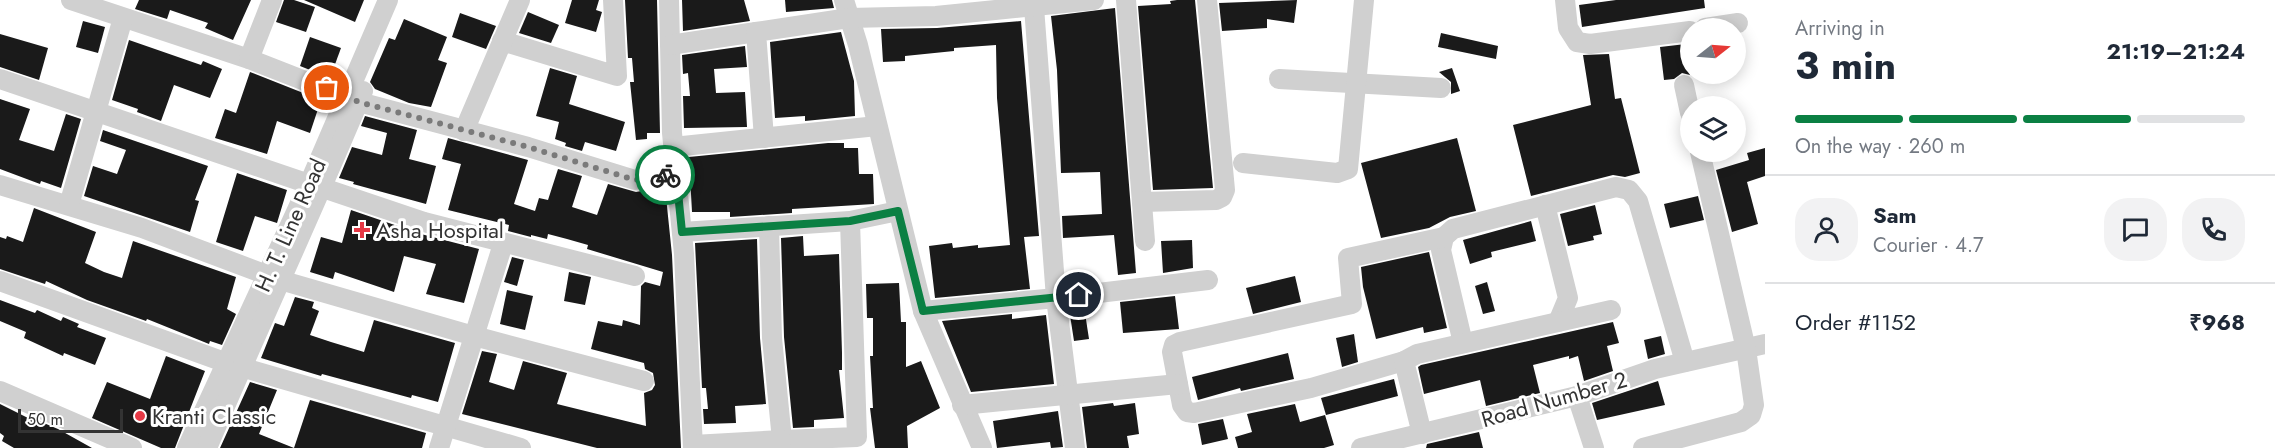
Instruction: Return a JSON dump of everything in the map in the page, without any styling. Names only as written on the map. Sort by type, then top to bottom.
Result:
[{"type":"street","points":[[71,0],[249,59],[353,99],[635,180],[676,173]]},
{"type":"street","points":[[249,59],[272,0]]},
{"type":"street","name":"H. T. Line Road","points":[[353,99],[388,0]]},
{"type":"street","name":"H. T. Line Road","points":[[187,448],[234,365],[353,99],[402,0]]},
{"type":"street","points":[[464,131],[520,0]]},
{"type":"street","points":[[502,41],[617,76],[613,0]]},
{"type":"street","points":[[669,0],[673,147],[682,232],[693,446],[782,440],[858,442],[850,221]]},
{"type":"street","points":[[670,45],[756,32],[847,9],[936,16],[1094,0]]},
{"type":"street","points":[[1126,0],[1145,241]]},
{"type":"street","points":[[1142,202],[1216,200],[1222,197],[1225,190],[1207,0]]},
{"type":"street","points":[[1243,163],[1344,172],[1348,169],[1354,83],[1364,0]]},
{"type":"street","points":[[1565,0],[1568,28],[1576,42],[1590,44],[1680,32]]},
{"type":"street","points":[[1034,7],[1056,298],[1075,448]]},
{"type":"street","points":[[847,9],[923,311],[982,448]]},
{"type":"street","points":[[69,205],[123,18]]},
{"type":"street","points":[[756,32],[764,138]]},
{"type":"street","points":[[0,79],[424,222],[634,276]]},
{"type":"street","points":[[1279,80],[1441,88]]},
{"type":"street","points":[[1684,85],[1686,96]]},
{"type":"street","points":[[673,147],[877,126]]},
{"type":"street","points":[[1643,448],[1742,422],[1751,416],[1754,405],[1746,349],[1702,162]]},
{"type":"street","points":[[0,185],[142,228],[273,278],[474,336],[644,381]]},
{"type":"street","points":[[1611,310],[1417,354],[1311,388],[1194,413],[1186,412],[1182,405],[1172,352],[1174,345],[1352,304],[1348,258],[1444,237],[1453,230],[1616,187],[1629,190],[1638,201],[1684,362]]},
{"type":"street","points":[[1545,205],[1568,297],[1558,322]]},
{"type":"street","points":[[682,232],[850,221],[898,211]]},
{"type":"street","points":[[770,226],[772,338],[782,440]]},
{"type":"street","points":[[1444,237],[1441,250],[1463,343]]},
{"type":"street","points":[[439,448],[503,244]]},
{"type":"street","points":[[923,311],[1208,280]]},
{"type":"street","points":[[0,281],[234,365],[521,448]]},
{"type":"street","name":"Road Number 2","points":[[1361,448],[1577,396],[1655,369],[1765,344]]},
{"type":"street","points":[[1404,360],[1422,434]]},
{"type":"street","name":"H. T. Line Road","points":[[207,448],[234,365]]},
{"type":"street","points":[[962,405],[1178,384]]},
{"type":"street","points":[[0,391],[132,448]]},
{"type":"street","points":[[1577,396],[1594,448]]},
{"type":"building","points":[[139,0],[251,0],[233,40],[205,28],[208,23],[170,10],[167,19],[135,9]]},
{"type":"building","points":[[284,0],[294,0],[315,7],[306,32],[276,22]]},
{"type":"building","points":[[304,0],[364,0],[355,22]]},
{"type":"building","points":[[572,0],[599,0],[596,10],[602,12],[596,32],[565,23]]},
{"type":"building","points":[[625,0],[657,0],[660,133],[647,133],[647,139],[636,140],[630,82],[634,82],[632,58],[628,58]]},
{"type":"building","points":[[682,0],[744,0],[750,21],[683,31]]},
{"type":"building","points":[[785,0],[832,0],[834,8],[786,12]]},
{"type":"building","points":[[1195,0],[1213,188],[1153,190],[1138,6],[1171,4],[1170,1]]},
{"type":"building","points":[[1297,0],[1294,23],[1267,19],[1267,28],[1222,31],[1219,3]]},
{"type":"building","points":[[1616,0],[1704,0],[1705,8],[1582,27],[1579,5]]},
{"type":"building","points":[[1115,8],[1136,273],[1118,275],[1114,235],[1063,238],[1062,216],[1102,214],[1100,172],[1061,173],[1057,70],[1051,16]]},
{"type":"building","points":[[528,12],[559,25],[551,43],[519,33]]},
{"type":"building","points":[[460,13],[496,26],[486,49],[452,37]]},
{"type":"building","points":[[404,19],[447,37],[438,60],[447,63],[431,107],[409,103],[375,89],[370,82],[389,38],[395,40]]},
{"type":"building","points":[[83,21],[105,27],[98,53],[76,47]]},
{"type":"building","points":[[1021,21],[1039,236],[1024,237],[1030,289],[935,298],[929,246],[952,243],[953,248],[1010,245],[997,98],[996,45],[954,48],[954,51],[905,56],[905,61],[883,62],[881,29],[937,28]]},
{"type":"building","points":[[841,32],[854,81],[855,116],[805,121],[805,116],[775,118],[770,42]]},
{"type":"building","points":[[1441,33],[1498,46],[1496,59],[1438,47]]},
{"type":"building","points":[[0,34],[48,48],[39,80],[0,67]]},
{"type":"building","points":[[310,37],[341,48],[330,78],[300,66]]},
{"type":"building","points":[[129,40],[201,65],[203,61],[222,69],[210,98],[174,85],[161,121],[137,112],[138,109],[112,100]]},
{"type":"building","points":[[1680,45],[1680,74],[1674,79],[1664,80],[1660,47]]},
{"type":"building","points":[[745,46],[747,67],[714,69],[716,93],[745,92],[747,127],[684,128],[683,96],[690,96],[688,73],[683,74],[682,55]]},
{"type":"building","points":[[1609,54],[1615,99],[1621,98],[1640,173],[1625,177],[1613,175],[1531,196],[1513,125],[1591,105],[1583,55]]},
{"type":"building","points":[[550,68],[577,76],[569,104],[625,122],[616,151],[585,142],[582,151],[565,146],[566,143],[555,139],[559,122],[536,116]]},
{"type":"building","points":[[1452,68],[1460,91],[1451,94],[1451,82],[1439,72]]},
{"type":"building","points":[[250,72],[321,100],[310,133],[277,121],[267,154],[215,138],[225,109],[236,113]]},
{"type":"building","points":[[0,99],[30,109],[19,140],[54,151],[66,114],[81,119],[61,188],[41,181],[40,184],[0,169]]},
{"type":"building","points":[[365,116],[417,130],[409,159],[436,166],[426,204],[339,178],[352,147],[382,155],[387,133],[361,126]]},
{"type":"building","points":[[103,130],[208,166],[195,200],[199,201],[190,232],[84,196],[93,166],[117,174],[126,150],[100,141]]},
{"type":"building","points":[[448,138],[528,160],[514,204],[535,211],[539,198],[548,200],[558,169],[582,176],[572,207],[597,215],[608,184],[636,192],[665,187],[672,255],[681,448],[597,448],[462,414],[482,351],[497,354],[489,382],[514,390],[523,361],[567,373],[557,404],[646,426],[644,393],[652,390],[655,385],[653,373],[645,369],[644,363],[591,349],[598,321],[622,326],[623,320],[640,325],[641,286],[645,282],[660,286],[663,272],[587,249],[588,245],[548,234],[547,239],[531,235],[531,237],[508,231],[509,225],[448,210],[461,164],[442,159]]},
{"type":"building","points":[[1457,138],[1476,211],[1450,217],[1429,228],[1381,238],[1361,163]]},
{"type":"building","points":[[844,143],[844,148],[858,148],[859,174],[873,174],[874,204],[792,209],[792,213],[730,217],[730,212],[692,212],[689,157]]},
{"type":"building","points":[[1765,148],[1765,176],[1747,182],[1758,224],[1732,232],[1716,170],[1746,162],[1749,160],[1747,153]]},
{"type":"building","points":[[237,173],[287,190],[277,223],[255,216],[243,251],[216,242]]},
{"type":"building","points":[[1698,196],[1704,220],[1670,228],[1664,204]]},
{"type":"building","points":[[1595,205],[1602,234],[1593,236],[1594,240],[1568,246],[1560,214]]},
{"type":"building","points":[[34,208],[96,232],[85,263],[104,272],[122,278],[133,241],[236,277],[227,309],[236,314],[222,345],[210,341],[209,344],[147,319],[146,321],[87,300],[46,281],[45,284],[0,269],[0,237],[6,239],[7,236],[23,242]]},
{"type":"building","points":[[351,210],[421,234],[479,249],[464,303],[426,294],[436,264],[404,256],[394,292],[335,272],[333,279],[310,272],[321,237],[342,243]]},
{"type":"building","points":[[1531,221],[1536,241],[1491,252],[1492,257],[1470,264],[1463,240]]},
{"type":"building","points":[[803,236],[804,256],[839,254],[842,370],[839,370],[844,418],[814,420],[814,427],[793,428],[784,337],[781,238]]},
{"type":"building","points":[[757,239],[760,338],[766,404],[735,406],[736,423],[704,424],[703,409],[708,409],[706,388],[702,388],[695,243]]},
{"type":"building","points":[[1192,240],[1193,268],[1163,273],[1161,241]]},
{"type":"building","points":[[1429,252],[1447,328],[1424,333],[1423,327],[1376,339],[1363,287],[1361,267]]},
{"type":"building","points":[[512,257],[524,260],[517,286],[504,282]]},
{"type":"building","points":[[569,272],[591,277],[585,305],[564,301]]},
{"type":"building","points":[[1295,276],[1301,302],[1253,314],[1246,288]]},
{"type":"building","points":[[1487,282],[1495,311],[1483,314],[1475,286]]},
{"type":"building","points":[[899,283],[901,322],[906,322],[906,367],[921,361],[940,408],[907,426],[908,448],[875,448],[870,408],[873,408],[870,356],[873,356],[873,318],[867,318],[866,284]]},
{"type":"building","points":[[507,290],[533,296],[525,330],[500,324]]},
{"type":"building","points":[[1175,296],[1179,329],[1123,333],[1120,302]]},
{"type":"building","points":[[295,297],[314,302],[312,308],[319,311],[310,335],[364,352],[374,320],[455,343],[438,402],[412,395],[411,398],[322,374],[321,376],[261,358],[275,323],[284,326]]},
{"type":"building","points":[[0,300],[35,313],[37,310],[61,321],[63,317],[79,324],[77,327],[106,338],[95,365],[64,353],[63,356],[24,338],[26,332],[0,321]]},
{"type":"building","points":[[1085,313],[1089,339],[1074,341],[1070,315]]},
{"type":"building","points":[[1012,314],[1012,319],[1046,315],[1054,384],[971,392],[942,321]]},
{"type":"building","points":[[1613,322],[1619,343],[1607,346],[1613,371],[1584,381],[1578,356],[1569,359],[1569,356],[1533,365],[1540,393],[1486,406],[1480,380],[1424,394],[1418,367],[1421,365]]},
{"type":"building","points":[[1354,334],[1358,362],[1342,367],[1336,338]]},
{"type":"building","points":[[1661,336],[1665,354],[1648,359],[1644,340]]},
{"type":"building","points":[[1288,353],[1294,379],[1241,391],[1240,388],[1198,400],[1192,377]]},
{"type":"building","name":"Kranti Classic","points":[[166,356],[205,371],[175,448],[161,448],[92,418],[107,382],[150,399]]},
{"type":"building","points":[[1394,379],[1398,396],[1326,415],[1321,398]]},
{"type":"building","points":[[1658,381],[1665,405],[1597,420],[1592,403]]},
{"type":"building","points":[[250,382],[277,390],[259,434],[294,448],[220,448]]},
{"type":"building","points":[[310,400],[426,433],[422,448],[294,448]]},
{"type":"building","points":[[1113,403],[1114,406],[1135,403],[1139,434],[1127,436],[1129,448],[1087,448],[1082,407]]},
{"type":"building","points":[[0,404],[38,423],[39,421],[58,429],[92,448],[14,448],[2,441],[4,436],[0,433]]},
{"type":"building","points":[[1295,404],[1300,422],[1325,415],[1334,445],[1324,448],[1238,448],[1235,437],[1252,432],[1247,414]]},
{"type":"building","points":[[1058,411],[1063,447],[1051,448],[1050,442],[997,448],[993,421]]},
{"type":"building","points":[[1223,419],[1228,439],[1202,445],[1198,424]]},
{"type":"building","points":[[1479,432],[1483,448],[1426,448],[1427,444]]},
{"type":"way so far","points":[[327,88],[359,102],[528,147],[635,180],[665,175]]},
{"type":"place","name":"Asha Hospital","points":[[362,230]]},
{"type":"place","name":"Kranti Classic","points":[[140,416]]},
{"type":"route","points":[[665,175],[676,173],[682,232],[850,221],[898,211],[923,311],[1079,295]]}]
